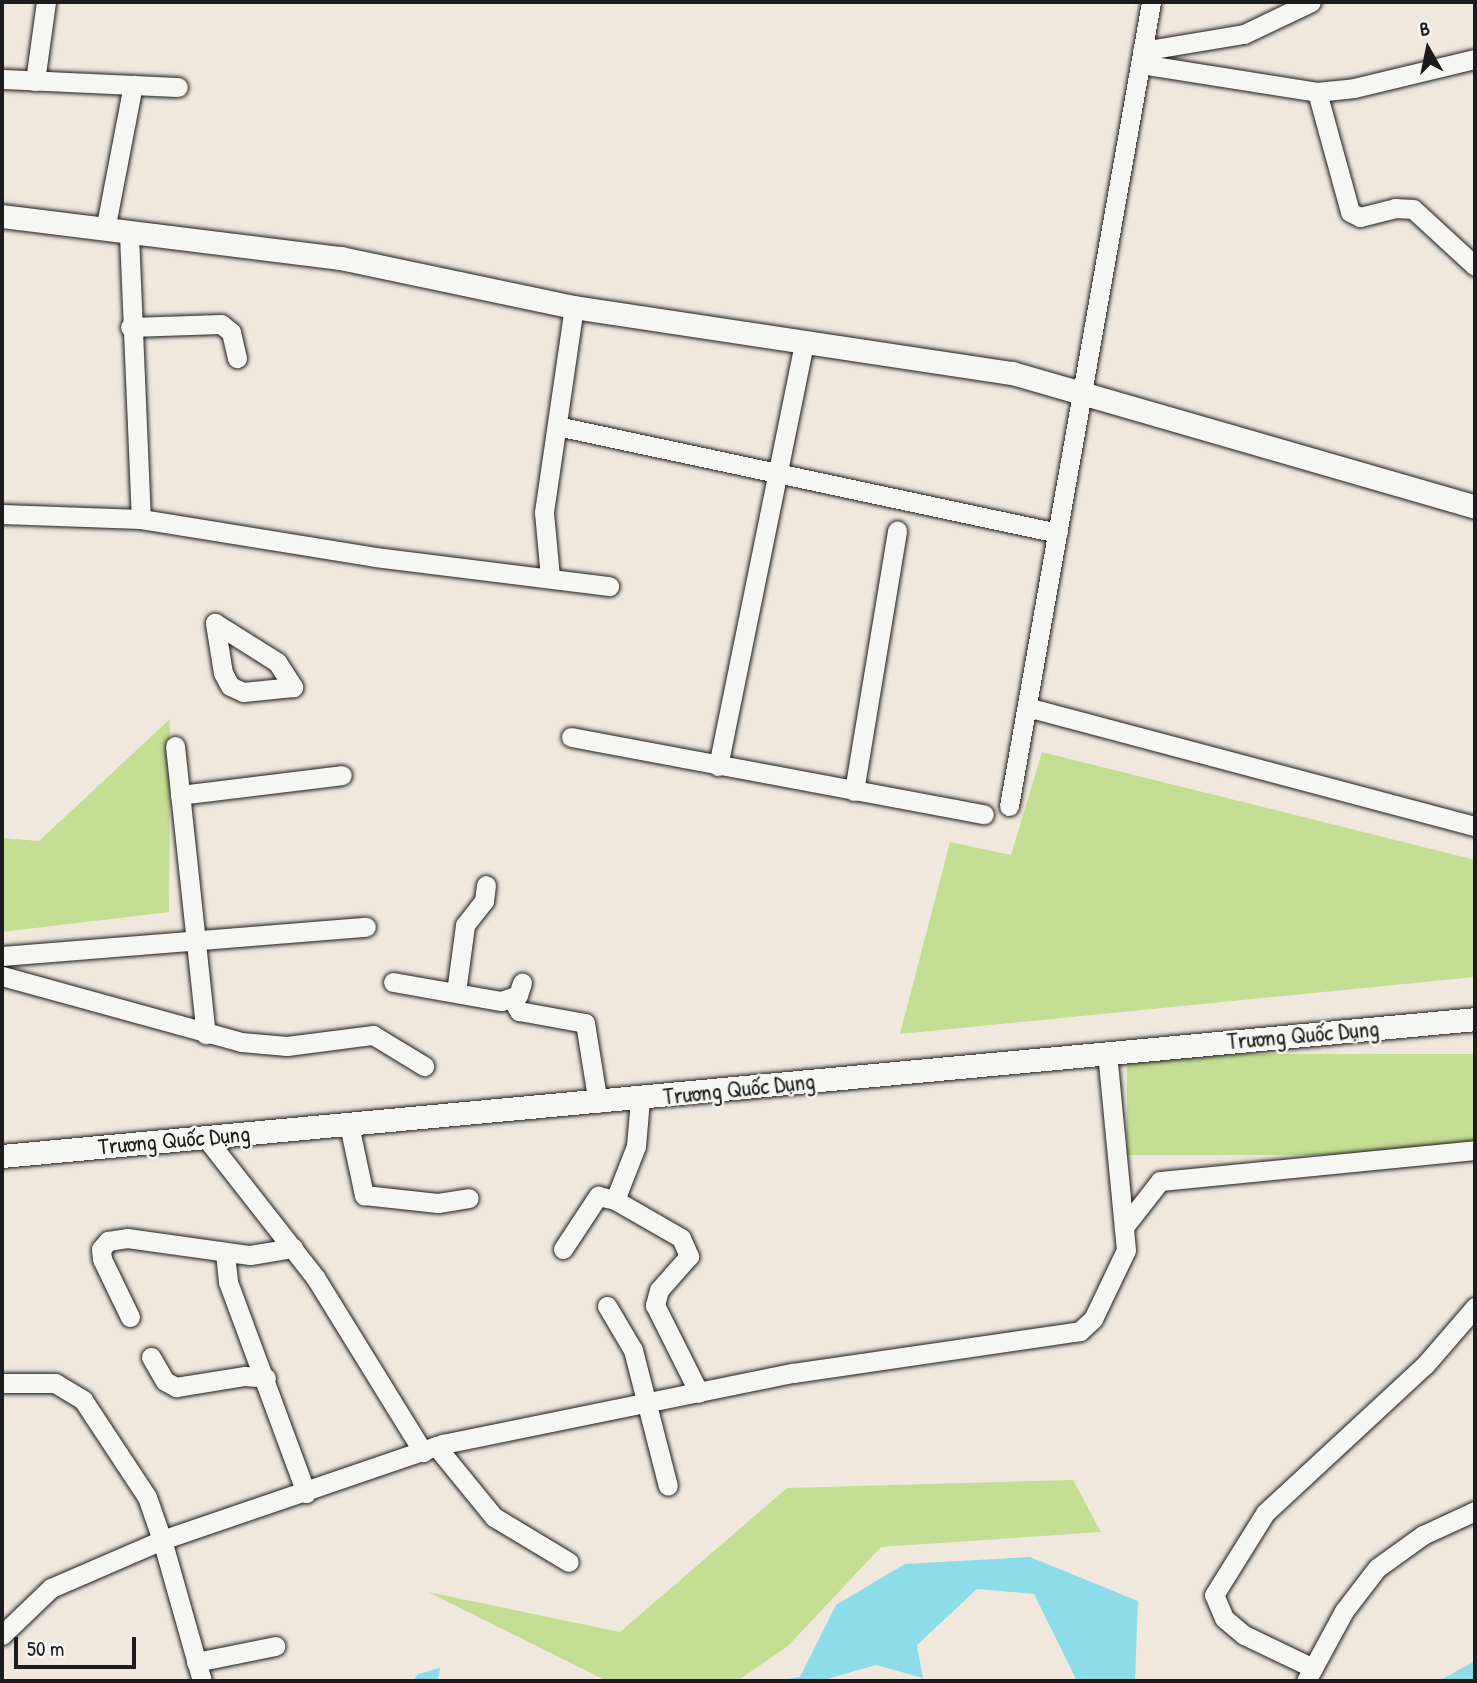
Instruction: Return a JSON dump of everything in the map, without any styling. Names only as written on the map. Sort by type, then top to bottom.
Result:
[{"type":"street","points":[[35,80],[46,2]]},
{"type":"street","points":[[1009,806],[1151,2]]},
{"type":"street","points":[[1141,57],[1244,34],[1311,2]]},
{"type":"street","points":[[1141,57],[1317,92],[1354,88],[1475,59]]},
{"type":"street","points":[[2,79],[178,87]]},
{"type":"street","points":[[105,230],[134,85]]},
{"type":"street","points":[[1317,92],[1350,212],[1360,217],[1395,208],[1413,209],[1475,266]]},
{"type":"street","points":[[2,216],[129,235],[341,258],[574,307],[1012,373],[1475,507]]},
{"type":"street","points":[[129,235],[130,327],[141,519]]},
{"type":"street","points":[[550,577],[544,512],[574,307]]},
{"type":"street","points":[[130,327],[221,324],[231,332],[237,358]]},
{"type":"street","points":[[718,766],[775,473],[804,342]]},
{"type":"street","points":[[557,426],[1058,533]]},
{"type":"street","points":[[2,514],[141,519],[375,557],[609,586]]},
{"type":"street","points":[[854,791],[897,531]]},
{"type":"street","points":[[1027,707],[1475,825]]},
{"type":"street","points":[[570,737],[984,814]]},
{"type":"street","points":[[175,746],[206,1034]]},
{"type":"street","points":[[180,794],[342,775]]},
{"type":"street","points":[[456,992],[466,925],[484,901],[486,885]]},
{"type":"street","points":[[2,956],[366,927]]},
{"type":"street","points":[[2,976],[206,1034],[275,1046],[373,1035],[424,1066]]},
{"type":"street","points":[[393,982],[456,992],[517,991],[519,1011],[585,1023],[598,1103]]},
{"type":"street","name":"Trương Quốc Dụng","points":[[2,1156],[598,1103],[1475,1019]]},
{"type":"street","points":[[2,1635],[51,1588],[162,1540],[429,1449],[793,1373],[1080,1331],[1093,1319],[1126,1250],[1107,1053]]},
{"type":"street","points":[[615,1200],[636,1146],[640,1099]]},
{"type":"street","points":[[349,1125],[364,1195],[438,1203],[469,1198]]},
{"type":"street","points":[[206,1138],[293,1248],[429,1449],[494,1517],[569,1562]]},
{"type":"street","points":[[1124,1227],[1160,1181],[1475,1150]]},
{"type":"street","points":[[563,1249],[592,1200],[604,1196],[615,1200],[687,1245],[687,1260],[659,1290],[655,1305],[699,1393]]},
{"type":"street","points":[[130,1317],[102,1259],[102,1249],[108,1241],[127,1238],[225,1253],[267,1255],[293,1248]]},
{"type":"street","points":[[225,1253],[228,1282],[266,1378],[306,1493]]},
{"type":"street","points":[[607,1306],[632,1350],[645,1404],[658,1436],[668,1486]]},
{"type":"street","points":[[1475,1307],[1425,1365],[1265,1513],[1214,1595],[1224,1618],[1244,1635],[1310,1675],[1344,1611],[1377,1568],[1423,1535],[1475,1511]]},
{"type":"street","points":[[151,1357],[165,1381],[176,1387],[245,1376],[266,1378]]},
{"type":"street","points":[[2,1383],[55,1383],[83,1400],[147,1497],[162,1540],[201,1681]]},
{"type":"street","points":[[196,1662],[275,1646]]},
{"type":"green space","points":[[170,719],[169,912],[2,932],[2,838],[39,841]]},
{"type":"green space","points":[[1042,752],[1475,860],[1475,977],[900,1034],[950,842],[1011,855]]},
{"type":"green space","points":[[1127,1054],[1475,1054],[1475,1155],[1127,1155]]},
{"type":"green space","points":[[1073,1480],[1101,1532],[881,1547],[788,1646],[737,1681],[607,1681],[428,1592],[620,1632],[787,1488]]},
{"type":"water","points":[[1030,1557],[1138,1601],[1135,1681],[1077,1681],[1034,1594],[977,1589],[917,1645],[923,1678],[876,1665],[820,1681],[774,1681],[800,1677],[836,1605],[905,1564]]},
{"type":"water","points":[[1475,1661],[1475,1681],[1439,1681]]},
{"type":"water","points":[[440,1668],[438,1681],[413,1681],[418,1674]]}]
